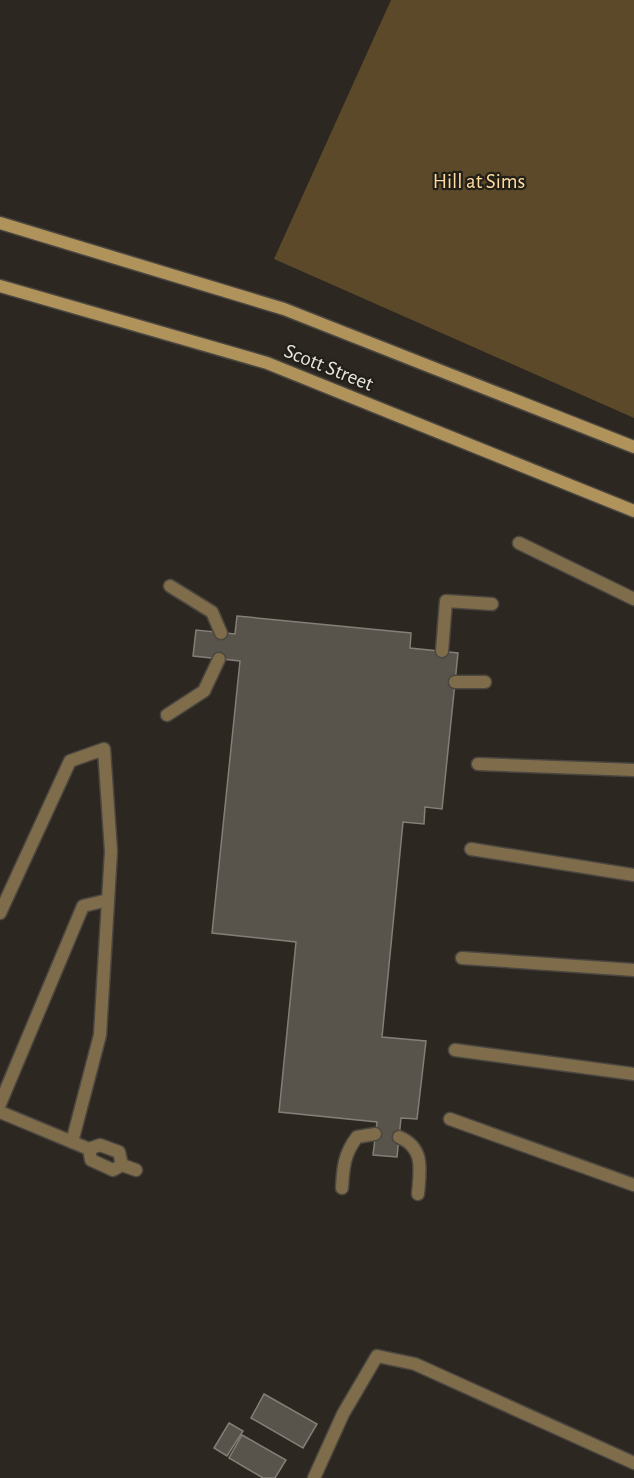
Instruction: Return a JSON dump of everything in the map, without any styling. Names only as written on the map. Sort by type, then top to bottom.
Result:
[{"type":"main road","name":"Scott Street","points":[[0,223],[284,309],[634,447]]},
{"type":"main road","name":"Scott Street","points":[[0,286],[267,363],[634,511]]},
{"type":"lane","points":[[519,543],[634,599]]},
{"type":"lane","points":[[170,586],[212,612],[221,633]]},
{"type":"lane","points":[[442,651],[446,602],[492,604]]},
{"type":"lane","points":[[167,715],[204,691],[219,659]]},
{"type":"lane","points":[[455,682],[485,682]]},
{"type":"lane","points":[[0,913],[70,761],[104,749],[111,851],[100,1035],[72,1142]]},
{"type":"lane","points":[[478,764],[634,770]]},
{"type":"lane","points":[[471,849],[634,875]]},
{"type":"lane","points":[[0,1104],[83,906],[108,900]]},
{"type":"lane","points":[[462,958],[634,970]]},
{"type":"lane","points":[[456,1050],[634,1074]]},
{"type":"lane","points":[[0,1112],[89,1149],[100,1145],[119,1152],[122,1165]]},
{"type":"lane","points":[[450,1119],[634,1185]]},
{"type":"lane","points":[[342,1188],[344,1162],[348,1149],[357,1137],[375,1134]]},
{"type":"lane","points":[[399,1137],[411,1142],[421,1160],[418,1194]]},
{"type":"lane","points":[[89,1149],[91,1160],[106,1167],[113,1170],[122,1165],[136,1170]]},
{"type":"lane","points":[[314,1478],[343,1414],[377,1356],[415,1364],[634,1463]]},
{"type":"green space","name":"Hill at Sims","points":[[391,0],[634,0],[634,418],[274,259]]},
{"type":"building","points":[[237,616],[411,633],[410,648],[458,653],[442,809],[425,807],[424,824],[403,822],[382,1037],[426,1041],[417,1119],[401,1118],[397,1157],[373,1155],[377,1122],[279,1112],[296,942],[212,933],[240,661],[193,656],[196,630],[235,634]]},
{"type":"building","points":[[264,1394],[317,1424],[303,1448],[251,1418]]},
{"type":"building","points":[[229,1423],[243,1431],[227,1456],[214,1448]]},
{"type":"building","points":[[242,1435],[286,1460],[275,1478],[263,1478],[229,1458]]}]
